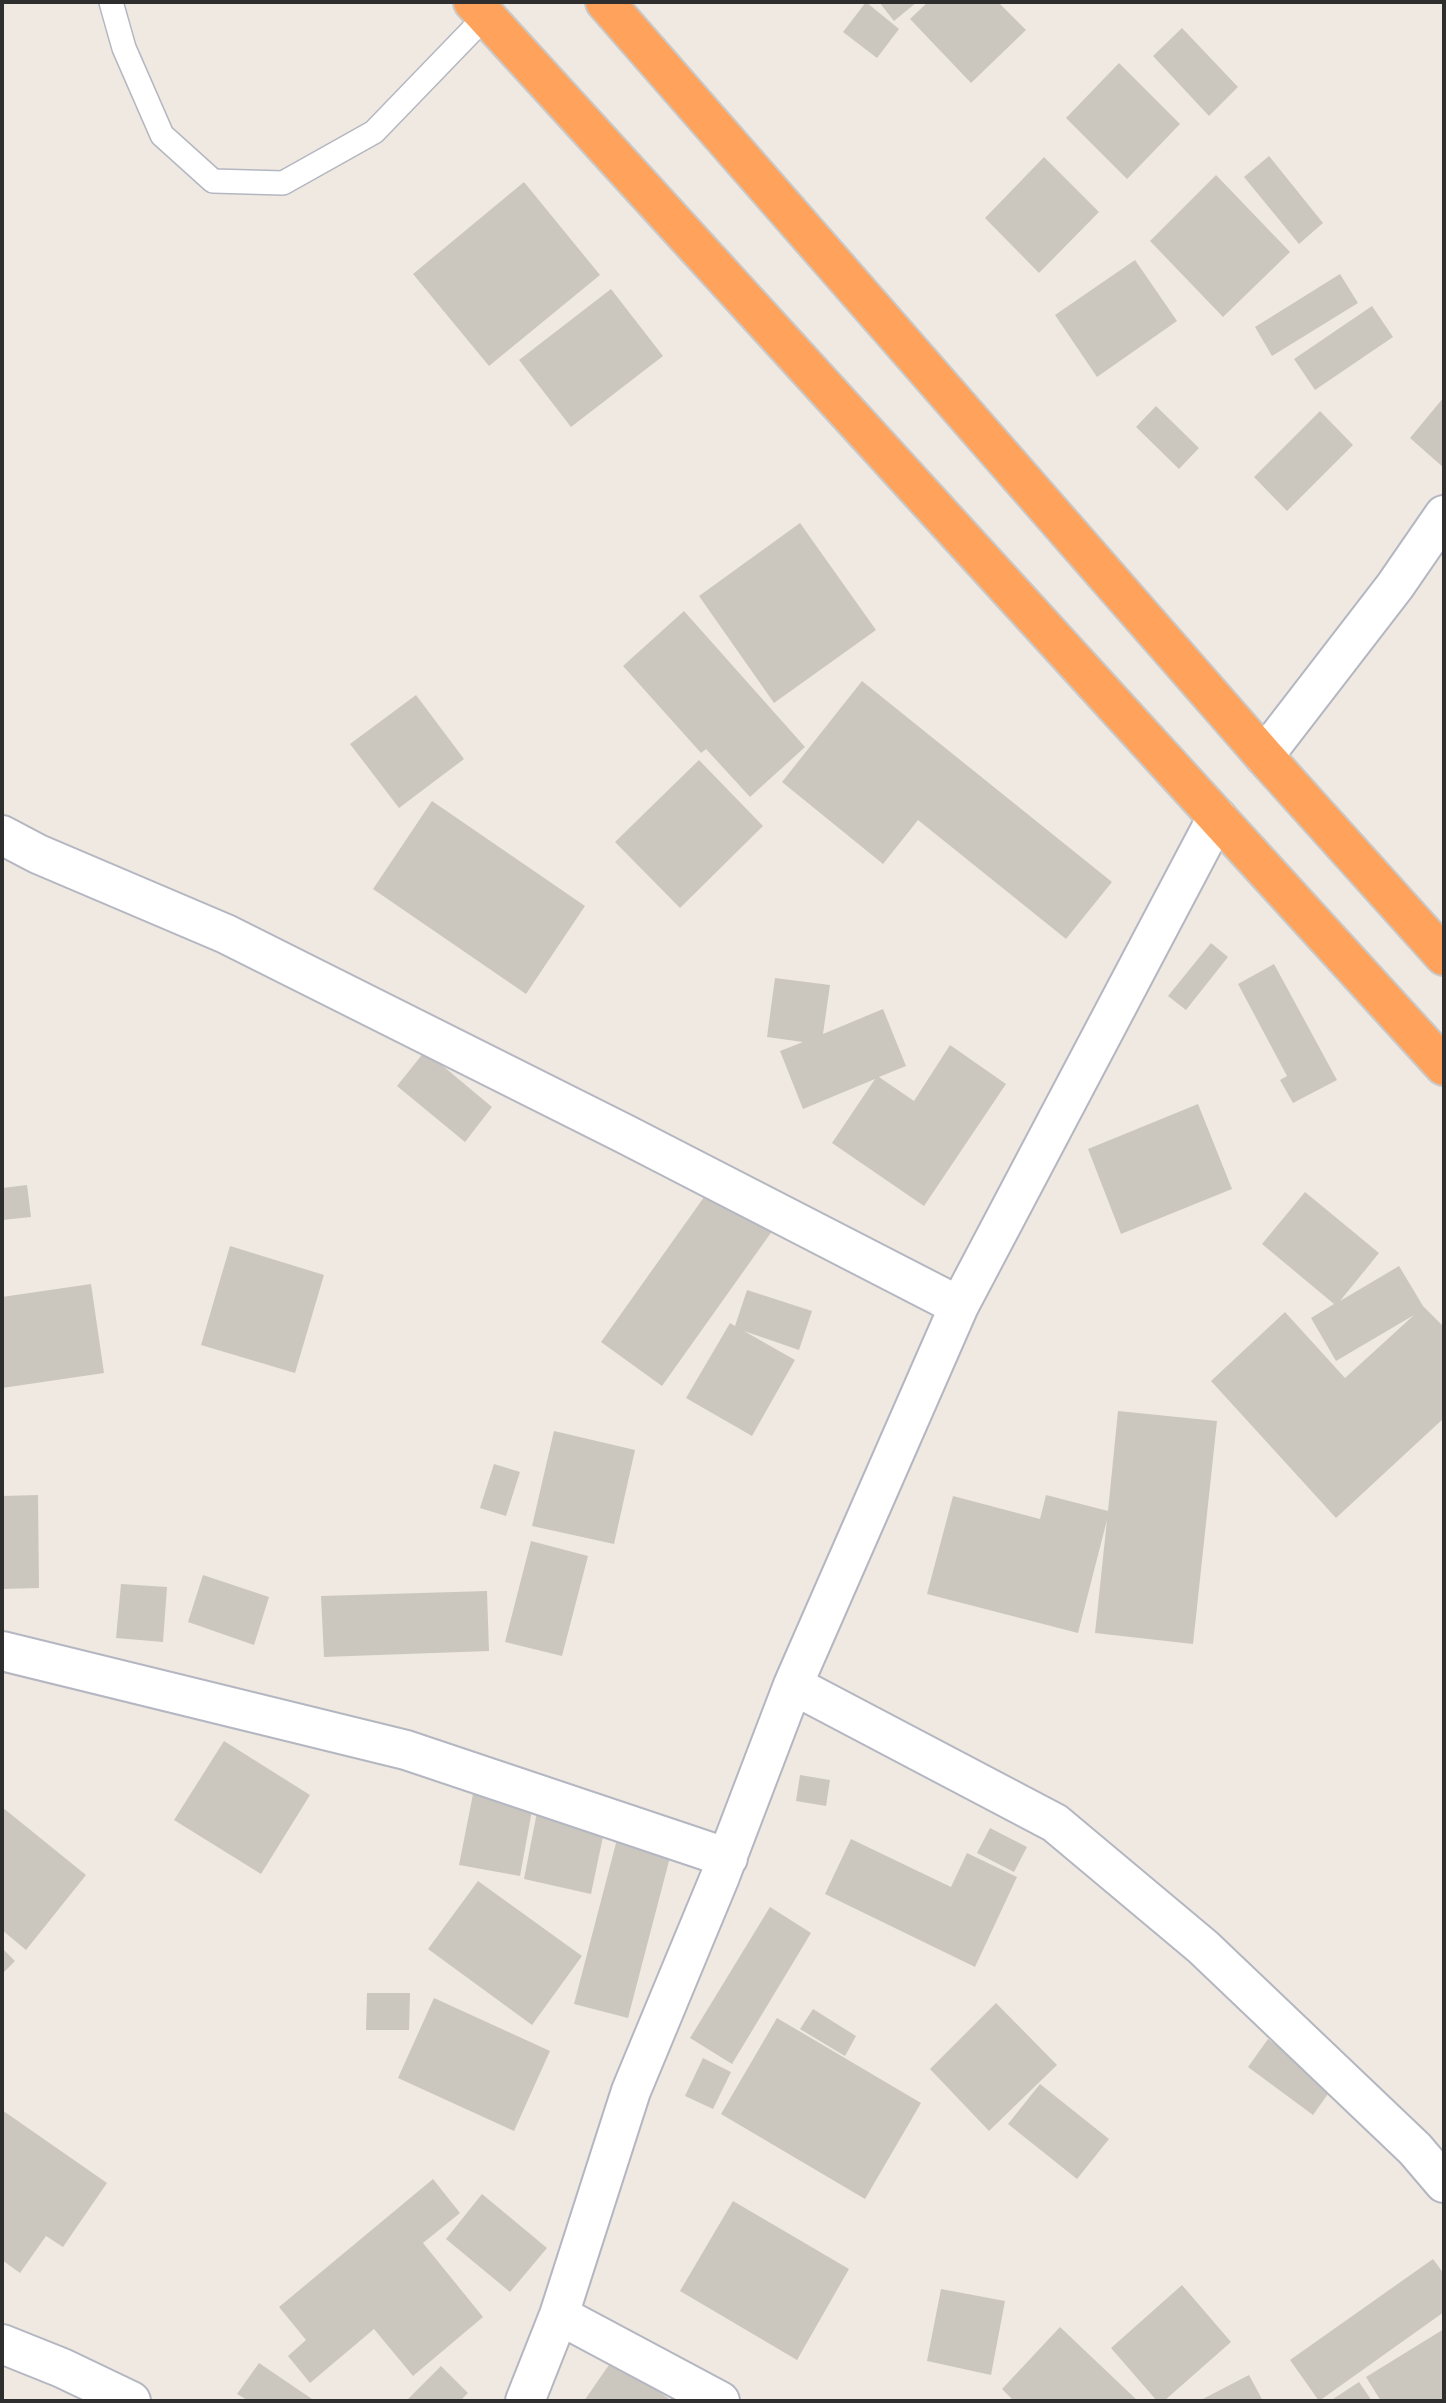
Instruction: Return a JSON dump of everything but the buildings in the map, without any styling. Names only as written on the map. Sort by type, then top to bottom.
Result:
[{"type":"highway","points":[[605,2],[1264,756],[1444,956]]},
{"type":"highway","points":[[480,9],[1444,1066]]},
{"type":"street","points":[[1264,756],[1395,586],[1444,515]]},
{"type":"street","points":[[525,2401],[559,2315],[631,2091],[727,1858],[793,1685],[959,1306],[1217,817]]},
{"type":"street","points":[[2,835],[38,854],[226,934],[959,1306]]},
{"type":"street","points":[[2,1651],[407,1750],[727,1858]]},
{"type":"street","points":[[793,1685],[1055,1823],[1203,1947],[1415,2149],[1444,2183]]},
{"type":"street","points":[[559,2315],[720,2401]]},
{"type":"street","points":[[2,2344],[62,2368],[131,2401]]},
{"type":"lane","points":[[111,2],[124,48],[162,135],[213,181],[283,183],[374,132],[480,9]]}]
